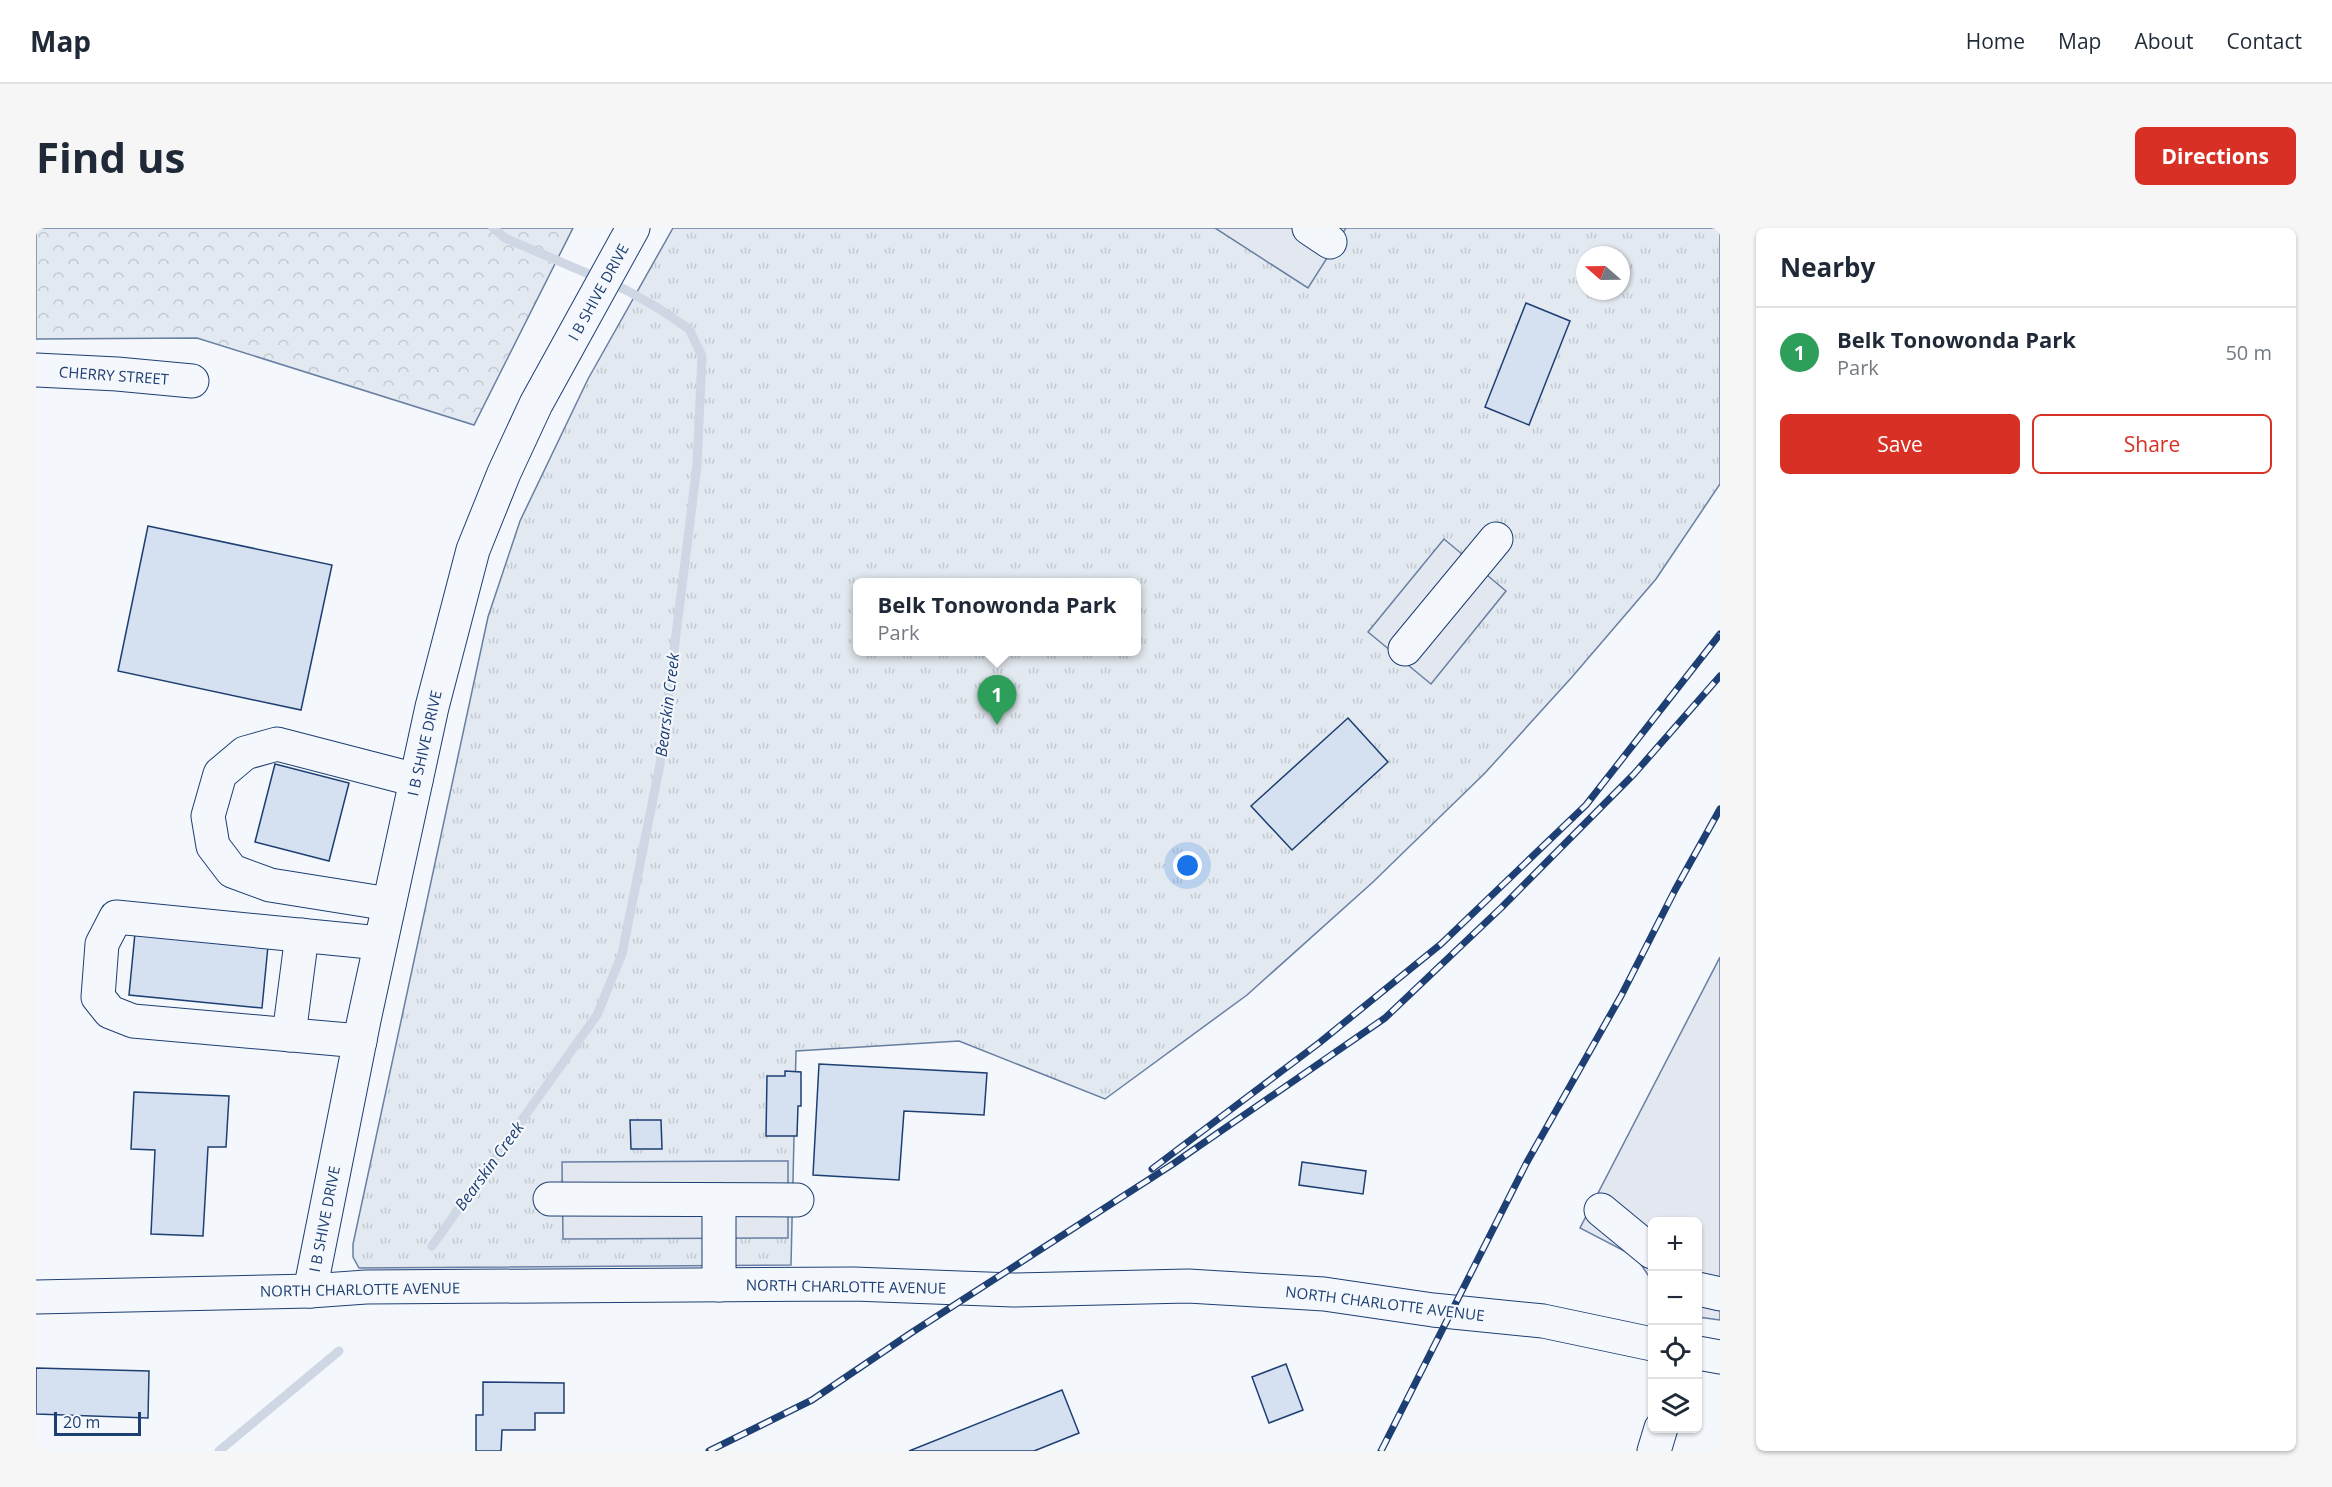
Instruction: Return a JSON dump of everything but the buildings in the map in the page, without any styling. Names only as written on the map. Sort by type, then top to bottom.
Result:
[{"type":"main road","name":"I B SHIVE DRIVE","points":[[310,1291],[380,943],[432,706],[473,550],[504,473],[536,404],[633,228]]},
{"type":"main road","name":"CHERRY STREET","points":[[36,370],[192,381]]},
{"type":"main road","points":[[1405,649],[1496,539]]},
{"type":"main road","points":[[389,904],[270,885],[232,871],[213,846],[208,816],[220,774],[245,753],[277,744],[416,780]]},
{"type":"main road","points":[[360,1041],[133,1021],[110,1012],[98,997],[102,944],[116,917],[380,943]]},
{"type":"main road","points":[[289,1035],[302,935]]},
{"type":"main road","points":[[550,1199],[797,1200]]},
{"type":"main road","points":[[719,1200],[719,1285]]},
{"type":"main road","points":[[1601,1210],[1648,1248]]},
{"type":"main road","name":"NORTH CHARLOTTE AVENUE","points":[[36,1297],[310,1291],[366,1287],[854,1284],[1013,1290],[1188,1286],[1312,1293],[1543,1322],[1648,1343]]},
{"type":"main road","points":[[1702,1290],[1720,1294]]},
{"type":"main road","points":[[1702,1354],[1720,1357]]},
{"type":"main road","points":[[1654,1451],[1659,1433]]},
{"type":"green space","points":[[36,228],[573,228],[474,425],[197,338],[36,339]]},
{"type":"green space","points":[[673,228],[1720,228],[1720,484],[1656,579],[1572,677],[1485,773],[1373,882],[1247,995],[1105,1099],[959,1041],[796,1051],[791,1265],[359,1268],[353,1257],[353,1244],[488,617],[520,521],[588,379]]},
{"type":"shaded area","points":[[1215,228],[1346,228],[1308,288]]},
{"type":"shaded area","points":[[1444,539],[1506,591],[1431,684],[1368,632]]},
{"type":"shaded area","points":[[1720,957],[1720,1320],[1702,1318],[1702,1217],[1648,1217],[1648,1275],[1636,1257],[1580,1228]]},
{"type":"shaded area","points":[[788,1161],[788,1238],[563,1239],[562,1162]]},
{"type":"waterway","name":"Bearskin Creek","points":[[432,1246],[597,1015],[622,954],[660,764],[697,465],[702,356],[689,329],[626,290],[505,238],[493,228]]},
{"type":"waterway","name":"Bearskin Creek","points":[[219,1451],[339,1351]]},
{"type":"railway","points":[[1152,1169],[1319,1043],[1441,944],[1586,805],[1720,634]]},
{"type":"railway","points":[[709,1451],[812,1400],[911,1333],[1173,1164],[1385,1018],[1502,907],[1634,774],[1720,676]]},
{"type":"railway","points":[[1381,1451],[1527,1162],[1621,996],[1675,890],[1720,809]]},
{"type":"place","name":"Belk Tonowonda Park","points":[[997,725]]}]
